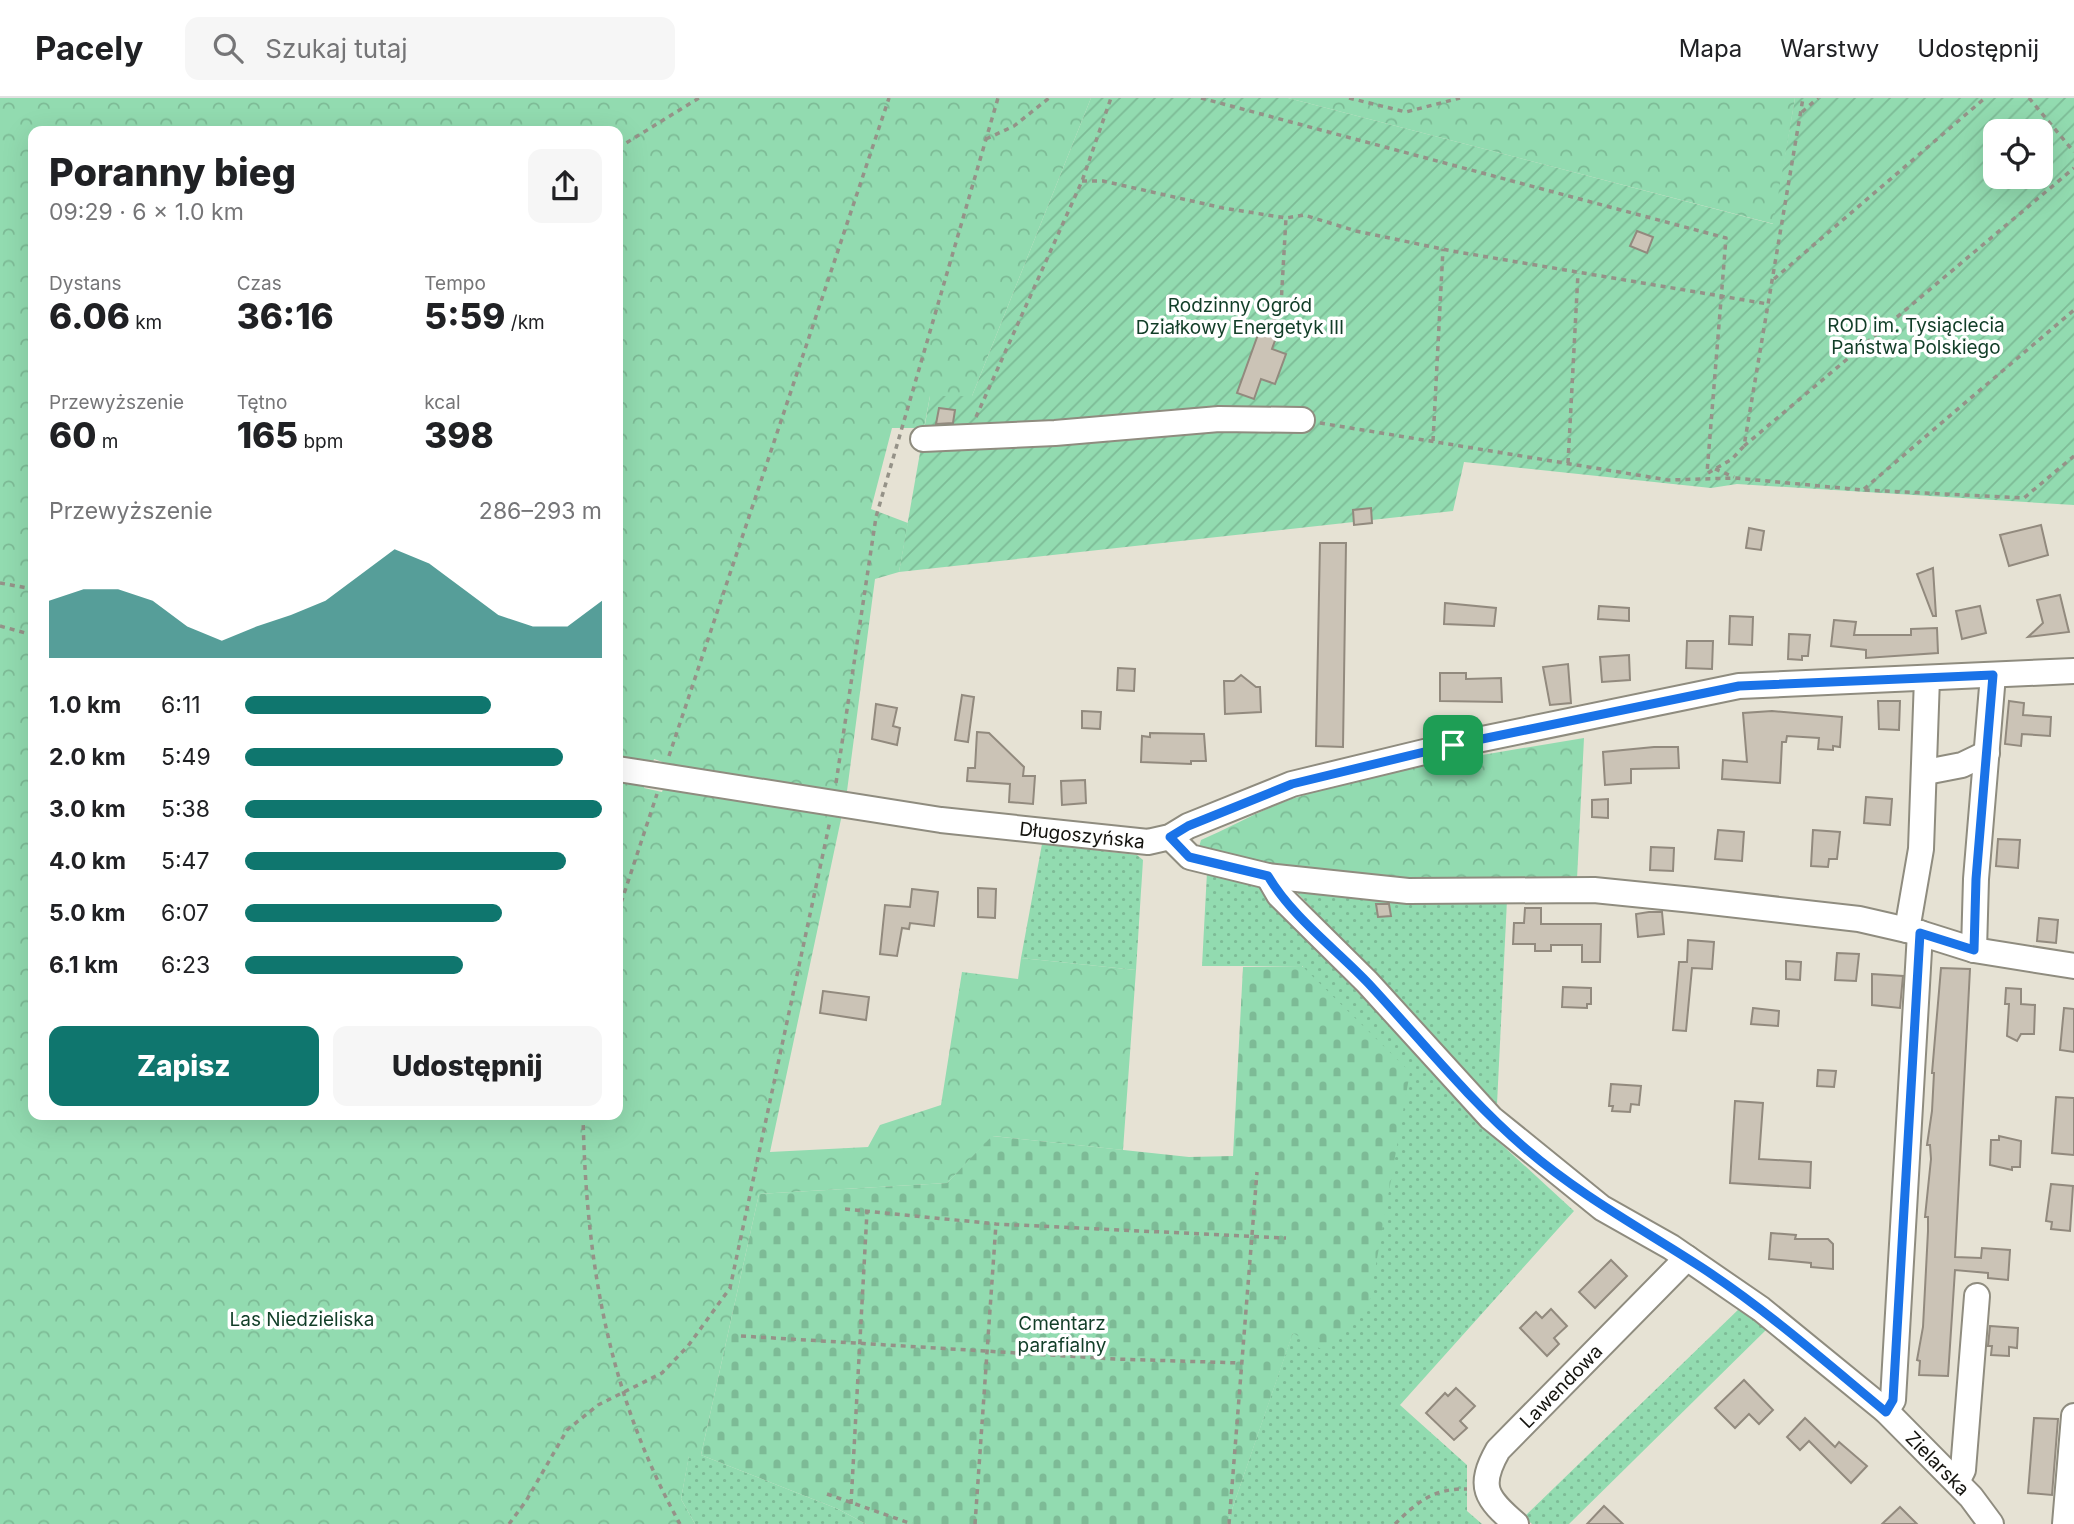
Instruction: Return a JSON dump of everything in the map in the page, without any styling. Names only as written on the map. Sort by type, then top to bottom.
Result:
[{"type":"street","points":[[923,439],[1219,419],[1302,420]]},
{"type":"street","name":"Długoszyńska","points":[[623,770],[1084,838],[1148,842],[1170,837],[1188,826],[1292,784],[1453,745],[1739,686],[2074,671]]},
{"type":"street","points":[[1974,950],[1976,879],[1993,675]]},
{"type":"street","points":[[1886,1412],[1893,1400],[1913,931],[1926,772],[1927,678]]},
{"type":"street","points":[[1926,772],[1962,765],[1987,753]]},
{"type":"street","points":[[1170,837],[1189,857],[1268,876],[1408,891],[1594,890],[1859,919],[1913,931],[1974,950],[2074,966]]},
{"type":"street","name":"Zielarska","points":[[1268,876],[1279,895],[1367,982],[1491,1118],[1602,1208],[1687,1258],[1761,1310],[1886,1412],[1957,1482],[1990,1524]]},
{"type":"street","name":"Lawendowa","points":[[1487,1491],[1486,1471],[1498,1450],[1687,1258]]},
{"type":"street","points":[[1957,1482],[1963,1470],[1977,1296]]},
{"type":"street","points":[[2064,1524],[2074,1416]]},
{"type":"street","points":[[1487,1491],[1499,1509],[1516,1524]]},
{"type":"path","points":[[623,145],[699,98]]},
{"type":"path","points":[[623,897],[684,705],[784,420],[889,98]]},
{"type":"path","points":[[509,1524],[537,1483],[567,1430],[582,1415],[662,1373],[688,1346],[730,1288],[833,803],[876,517],[998,98]]},
{"type":"path","points":[[986,139],[1014,126],[1049,98]]},
{"type":"path","points":[[966,438],[1082,181],[1111,98]]},
{"type":"path","points":[[1201,98],[1726,238],[1707,473]]},
{"type":"path","points":[[1349,98],[1406,112],[1460,98]]},
{"type":"path","points":[[1744,446],[1802,98]]},
{"type":"path","points":[[1800,113],[1818,98]]},
{"type":"path","points":[[1772,280],[1985,98]]},
{"type":"path","points":[[2029,98],[2074,152]]},
{"type":"path","points":[[1700,478],[1732,459],[1744,446],[2074,168]]},
{"type":"path","points":[[1082,181],[1103,181],[1223,208],[1286,218],[1304,215],[1356,232],[1443,249],[1768,304]]},
{"type":"path","points":[[1272,323],[1281,305],[1286,218]]},
{"type":"path","points":[[1433,441],[1443,249]]},
{"type":"path","points":[[1568,463],[1578,272]]},
{"type":"path","points":[[1863,490],[2074,310]]},
{"type":"path","points":[[1302,420],[1668,480],[1735,478],[1863,490],[2024,498],[2074,456]]},
{"type":"path","points":[[1715,469],[1735,478]]},
{"type":"path","points":[[0,583],[28,588]]},
{"type":"path","points":[[0,626],[28,634]]},
{"type":"path","points":[[583,1120],[584,1174],[601,1317],[623,1392],[647,1455],[680,1524]]},
{"type":"path","points":[[1229,1524],[1257,1172]]},
{"type":"path","points":[[845,1209],[996,1223],[1286,1238]]},
{"type":"path","points":[[852,1504],[867,1212]]},
{"type":"path","points":[[975,1524],[996,1223]]},
{"type":"path","points":[[741,1336],[988,1352],[1241,1363]]},
{"type":"path","points":[[1395,1524],[1419,1500],[1446,1490],[1464,1488],[1487,1491]]},
{"type":"path","points":[[827,1494],[912,1524]]},
{"type":"green space","name":"Las Niedzieliska","points":[[0,98],[1091,98],[972,396],[930,396],[924,428],[892,428],[871,509],[908,523],[899,572],[875,579],[847,791],[770,1152],[868,1147],[880,1125],[941,1105],[962,972],[1018,979],[1021,958],[1136,970],[1123,1150],[993,1136],[947,1183],[759,1194],[701,1455],[689,1456],[681,1499],[695,1524],[0,1524]],"holes":[[[654,759],[671,765],[662,792],[644,788]]]},
{"type":"green space","name":"Rodzinny Ogród Działkowy Energetyk III","points":[[1091,98],[1288,98],[1773,224],[1795,98],[2074,98],[2074,505],[1737,484],[1711,488],[1464,462],[1453,511],[899,572],[930,396],[972,396]]},
{"type":"green space","points":[[1288,98],[1795,98],[1774,224]]},
{"type":"green space","points":[[1584,738],[1577,879],[1362,882],[1198,850],[1201,840],[1298,797],[1368,778],[1440,763]]},
{"type":"green space","points":[[1042,844],[1137,855],[1143,860],[1136,970],[1021,958]]},
{"type":"green space","points":[[1207,872],[1261,882],[1284,917],[1414,1050],[1489,1133],[1574,1211],[1400,1405],[1467,1465],[1467,1511],[1482,1524],[1227,1524],[1293,1332],[1303,966],[1202,966]]},
{"type":"green space","points":[[1291,886],[1507,900],[1497,1104]]},
{"type":"green space","name":"Cmentarz parafialny","points":[[1302,966],[1410,1072],[1369,1304],[1326,1352],[1293,1333],[1227,1524],[866,1524],[838,1509],[701,1455],[759,1194],[947,1183],[992,1136],[1189,1157],[1233,1156],[1243,967]]},
{"type":"green space","points":[[1742,1306],[1769,1327],[1569,1524],[1532,1524],[1524,1517]]},
{"type":"green space","points":[[689,1455],[701,1455],[838,1509],[866,1524],[695,1524],[681,1499]]},
{"type":"building","points":[[1637,231],[1653,237],[1647,253],[1630,246]]},
{"type":"building","points":[[1260,329],[1277,335],[1272,349],[1286,354],[1275,384],[1261,379],[1254,399],[1237,393]]},
{"type":"building","points":[[939,408],[955,410],[953,423],[936,424]]},
{"type":"building","points":[[1371,508],[1372,523],[1354,525],[1353,510]]},
{"type":"building","points":[[2041,525],[2048,555],[2009,566],[2000,535]]},
{"type":"building","points":[[1749,528],[1764,531],[1761,550],[1746,548]]},
{"type":"building","points":[[1320,543],[1346,543],[1343,747],[1316,746]]},
{"type":"building","points":[[1933,568],[1936,616],[1933,616],[1917,574]]},
{"type":"building","points":[[2060,595],[2069,632],[2028,637],[2043,623],[2037,600]]},
{"type":"building","points":[[1445,603],[1496,608],[1494,626],[1444,624]]},
{"type":"building","points":[[1599,606],[1629,608],[1629,621],[1598,619]]},
{"type":"building","points":[[1980,606],[1986,633],[1962,639],[1956,611]]},
{"type":"building","points":[[1730,616],[1753,617],[1752,645],[1729,644]]},
{"type":"building","points":[[1834,620],[1856,622],[1854,635],[1911,635],[1911,629],[1937,628],[1938,653],[1866,658],[1866,650],[1831,646]]},
{"type":"building","points":[[1789,634],[1810,635],[1808,656],[1802,656],[1802,660],[1788,659]]},
{"type":"building","points":[[1687,641],[1713,641],[1712,669],[1686,668]]},
{"type":"building","points":[[1629,655],[1630,680],[1602,682],[1600,657]]},
{"type":"building","points":[[1568,664],[1571,703],[1550,705],[1543,667]]},
{"type":"building","points":[[1118,668],[1135,669],[1134,691],[1117,690]]},
{"type":"building","points":[[1440,673],[1466,673],[1466,679],[1501,678],[1502,702],[1440,701]]},
{"type":"building","points":[[1241,675],[1256,687],[1260,687],[1261,712],[1225,714],[1224,681],[1234,681]]},
{"type":"building","points":[[962,695],[974,697],[968,742],[955,740]]},
{"type":"building","points":[[1878,701],[1900,701],[1899,730],[1879,729]]},
{"type":"building","points":[[2009,701],[2024,703],[2023,715],[2051,717],[2050,736],[2022,734],[2021,746],[2005,744]]},
{"type":"building","points":[[876,704],[897,708],[893,726],[900,728],[897,745],[872,739]]},
{"type":"building","points":[[1082,711],[1101,712],[1100,729],[1082,728]]},
{"type":"building","points":[[1772,711],[1842,717],[1840,747],[1833,746],[1833,750],[1818,749],[1819,738],[1787,736],[1786,742],[1782,742],[1780,783],[1722,779],[1723,760],[1747,762],[1743,713]]},
{"type":"building","points":[[977,732],[989,733],[1024,767],[1023,776],[1035,776],[1033,804],[1009,802],[1010,784],[967,781],[968,768],[975,768]]},
{"type":"building","points":[[1150,733],[1204,734],[1206,761],[1191,761],[1191,764],[1141,762],[1142,736],[1150,737]]},
{"type":"building","points":[[1678,747],[1679,768],[1631,769],[1631,783],[1605,785],[1603,752]]},
{"type":"building","points":[[1085,780],[1086,803],[1062,805],[1061,781]]},
{"type":"building","points":[[1866,797],[1892,799],[1890,825],[1864,823]]},
{"type":"building","points":[[1608,799],[1608,818],[1592,817],[1592,800]]},
{"type":"building","points":[[1718,830],[1744,832],[1742,861],[1715,859]]},
{"type":"building","points":[[1813,830],[1840,832],[1837,859],[1829,859],[1828,867],[1811,866]]},
{"type":"building","points":[[1998,839],[2020,840],[2018,868],[1996,866]]},
{"type":"building","points":[[1651,847],[1674,848],[1673,871],[1650,870]]},
{"type":"building","points":[[978,888],[996,889],[995,918],[978,917]]},
{"type":"building","points":[[912,889],[938,892],[934,926],[910,923],[909,929],[902,928],[897,956],[880,954],[885,905],[910,907]]},
{"type":"building","points":[[1376,904],[1389,904],[1391,916],[1378,917]]},
{"type":"building","points":[[1525,908],[1541,908],[1541,924],[1601,924],[1600,962],[1582,962],[1582,945],[1551,945],[1551,951],[1535,951],[1535,944],[1513,944],[1514,923],[1524,923]]},
{"type":"building","points":[[1662,912],[1664,934],[1638,937],[1636,914]]},
{"type":"building","points":[[2039,918],[2058,920],[2056,943],[2037,941]]},
{"type":"building","points":[[1688,940],[1714,942],[1712,969],[1692,968],[1686,1031],[1673,1030],[1679,962],[1687,962]]},
{"type":"building","points":[[1837,953],[1859,954],[1856,981],[1835,980]]},
{"type":"building","points":[[1786,961],[1801,962],[1800,980],[1786,979]]},
{"type":"building","points":[[1941,968],[1970,969],[1955,1257],[1981,1258],[1982,1248],[2010,1250],[2008,1280],[1988,1278],[1988,1273],[1955,1270],[1948,1376],[1919,1375],[1920,1361],[1917,1360],[1923,1327],[1928,1231],[1928,1217],[1925,1217],[1931,1159],[1930,1145],[1927,1145],[1932,1111],[1932,1073]]},
{"type":"building","points":[[1872,974],[1903,976],[1900,1008],[1872,1005]]},
{"type":"building","points":[[1563,987],[1591,988],[1591,1004],[1587,1004],[1587,1008],[1562,1007]]},
{"type":"building","points":[[2006,988],[2021,989],[2021,1004],[2035,1005],[2034,1034],[2021,1034],[2017,1041],[2007,1036],[2009,1004],[2005,1004]]},
{"type":"building","points":[[823,991],[869,997],[866,1020],[820,1013]]},
{"type":"building","points":[[1753,1008],[1779,1011],[1778,1026],[1751,1024]]},
{"type":"building","points":[[2064,1008],[2074,1009],[2074,1052],[2060,1050]]},
{"type":"building","points":[[1818,1070],[1836,1071],[1834,1087],[1817,1086]]},
{"type":"building","points":[[1611,1084],[1641,1086],[1639,1105],[1631,1104],[1630,1112],[1612,1111],[1613,1106],[1609,1106]]},
{"type":"building","points":[[2056,1097],[2074,1098],[2074,1155],[2052,1153]]},
{"type":"building","points":[[1735,1101],[1763,1103],[1759,1159],[1811,1162],[1810,1188],[1730,1183]]},
{"type":"building","points":[[1999,1136],[2021,1141],[2020,1167],[2012,1167],[2012,1170],[1990,1165],[1991,1140],[1999,1140]]},
{"type":"building","points":[[2051,1184],[2073,1186],[2070,1231],[2051,1229],[2052,1222],[2046,1221]]},
{"type":"building","points":[[1771,1233],[1796,1235],[1795,1239],[1828,1239],[1833,1244],[1833,1269],[1811,1267],[1811,1263],[1769,1259]]},
{"type":"building","points":[[1611,1260],[1627,1276],[1595,1308],[1579,1292]]},
{"type":"building","points":[[1551,1309],[1567,1326],[1554,1338],[1559,1344],[1547,1356],[1520,1328],[1536,1312],[1542,1318]]},
{"type":"building","points":[[1990,1326],[2018,1328],[2017,1348],[2009,1347],[2009,1356],[1991,1355],[1992,1346],[1988,1346]]},
{"type":"building","points":[[1744,1380],[1773,1410],[1759,1424],[1749,1414],[1735,1428],[1715,1408]]},
{"type":"building","points":[[1456,1388],[1475,1406],[1460,1421],[1467,1428],[1454,1440],[1426,1413],[1445,1393],[1448,1396]]},
{"type":"building","points":[[1805,1418],[1835,1447],[1839,1442],[1867,1466],[1851,1483],[1809,1441],[1800,1450],[1787,1437]]},
{"type":"building","points":[[2034,1418],[2058,1419],[2052,1495],[2028,1493]]},
{"type":"building","points":[[1604,1506],[1623,1524],[1587,1524]]},
{"type":"building","points":[[1900,1507],[1917,1524],[1882,1524]]},
{"type":"route","points":[[1993,675],[1976,879],[1974,950],[1920,933],[1893,1400],[1886,1412],[1761,1310],[1671,1247],[1602,1208],[1528,1151],[1491,1118],[1367,982],[1279,895],[1268,876],[1189,857],[1170,837],[1188,826],[1292,784],[1453,745],[1739,686],[1993,675]]},
{"type":"park label","name":"ROD im. Tysiąclecia Państwa Polskiego","points":[[1916,336]]}]
